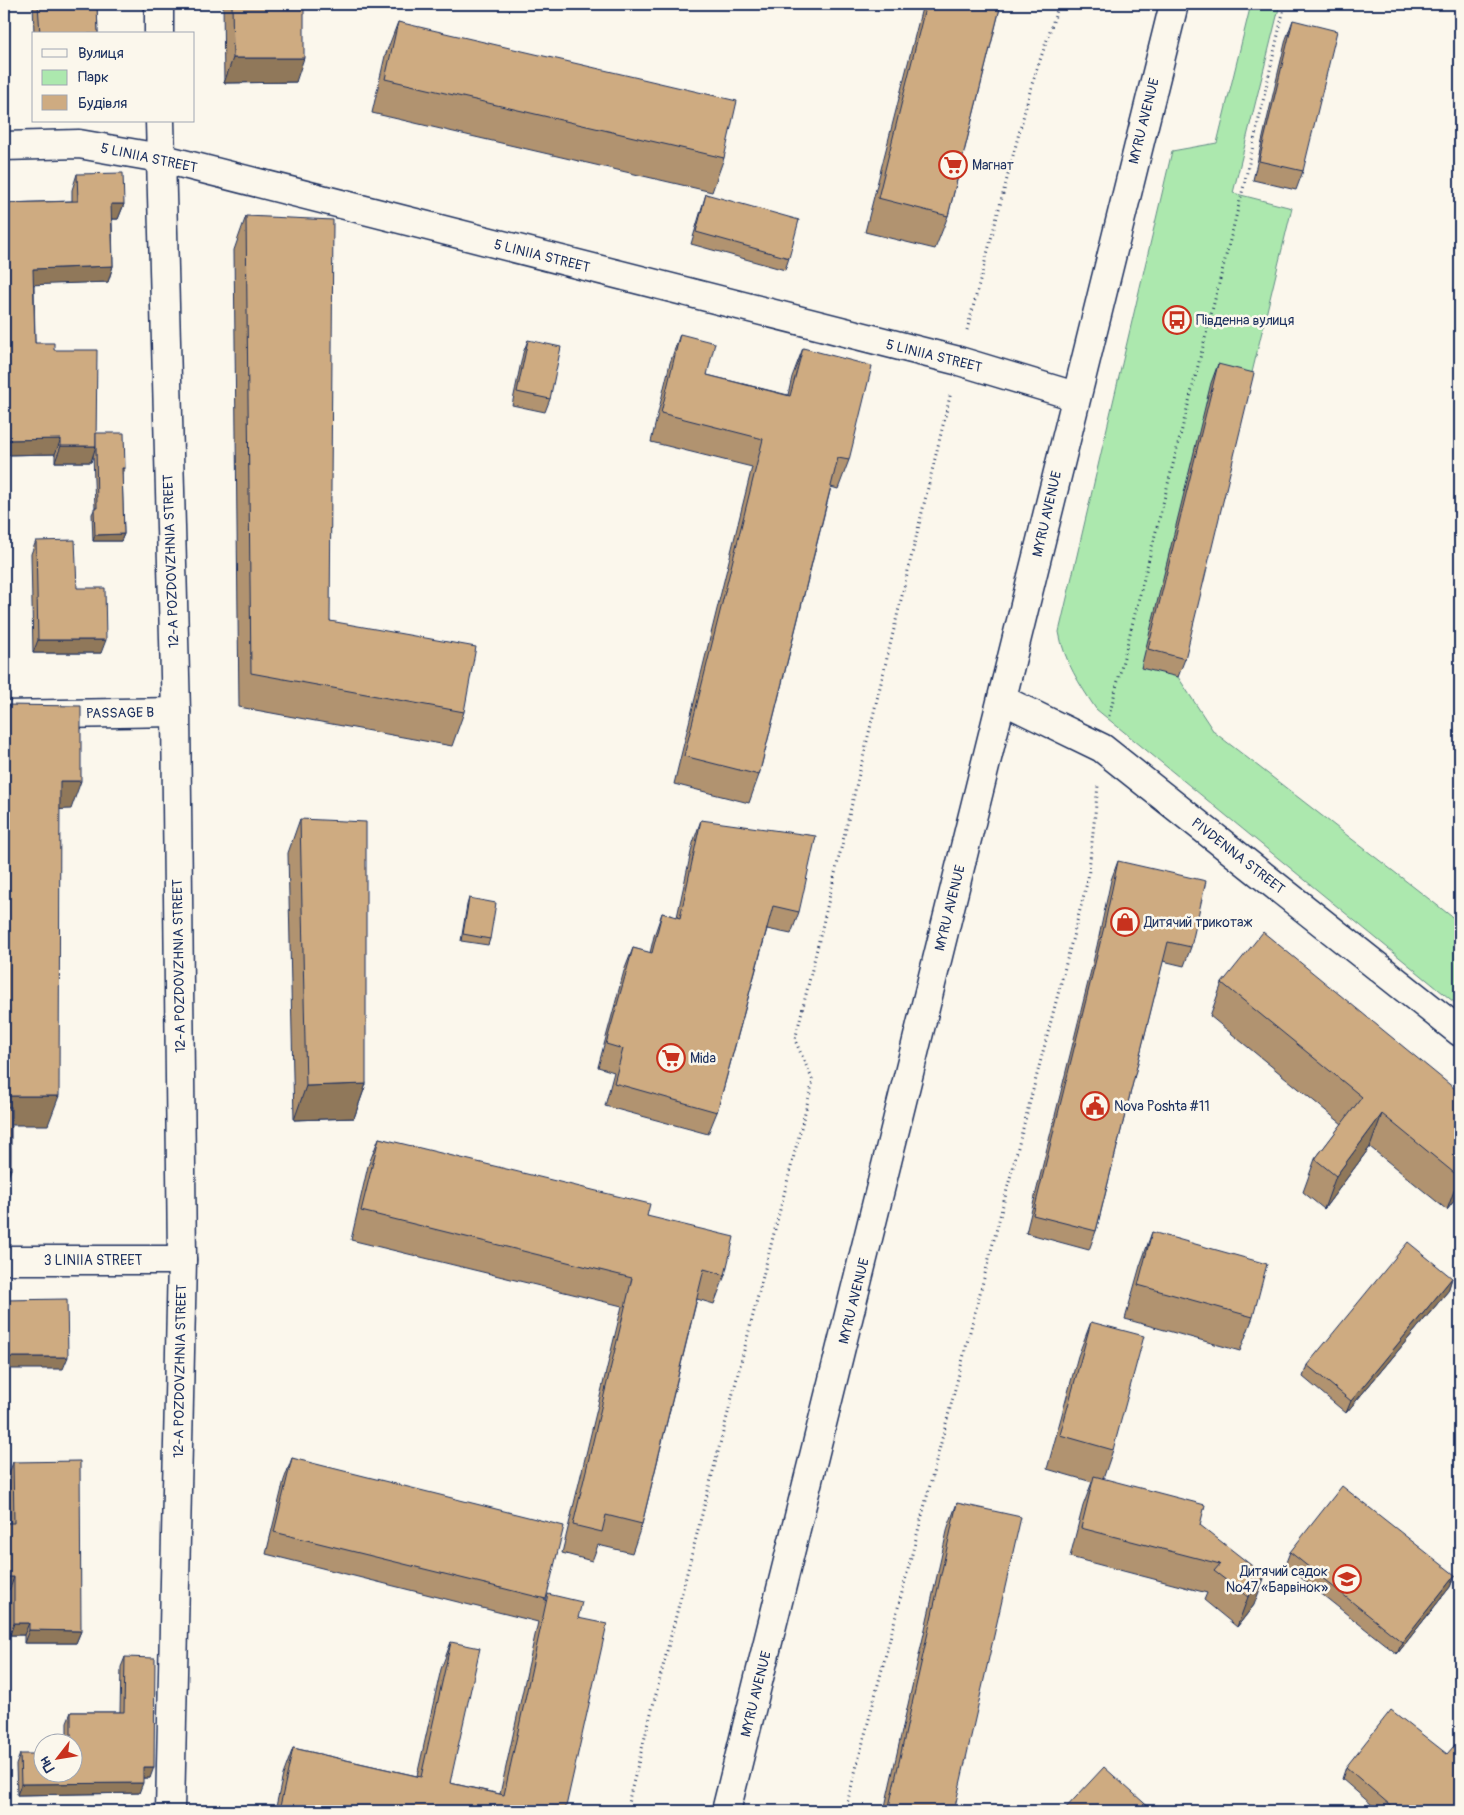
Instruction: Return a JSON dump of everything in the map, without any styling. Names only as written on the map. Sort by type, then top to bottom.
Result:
[{"type":"street","points":[[159,4],[159,32]]},
{"type":"street","name":"MYRU AVENUE","points":[[726,1811],[1003,700],[1075,396],[1174,4]]},
{"type":"street","name":"12-A POZDOVZHNIA STREET","points":[[160,122],[176,712],[182,1260],[170,1811]]},
{"type":"street","name":"5 LINIIA STREET","points":[[4,146],[79,144],[160,158],[959,361],[1075,396]]},
{"type":"street","name":"PIVDENNA STREET","points":[[1003,700],[1102,748],[1460,1032]]},
{"type":"street","name":"PASSAGE B","points":[[4,715],[176,712]]},
{"type":"street","name":"3 LINIIA STREET","points":[[4,1260],[182,1260]]},
{"type":"path","points":[[626,1811],[813,1081],[795,1040],[959,361],[1032,84],[1059,4]]},
{"type":"path","points":[[845,1811],[1088,879],[1102,748],[1244,185],[1284,4]]},
{"type":"green space","points":[[1251,4],[1280,4],[1233,193],[1292,208],[1178,677],[1214,732],[1460,923],[1460,1007],[1096,709],[1079,682],[1061,643],[1059,632],[1172,151],[1217,143]]},
{"type":"building","points":[[38,4],[97,4],[98,32],[40,32]]},
{"type":"building","points":[[232,4],[304,4],[304,58],[233,58]]},
{"type":"building","points":[[926,4],[1001,4],[948,216],[878,198]]},
{"type":"building","points":[[1293,20],[1337,31],[1303,171],[1259,161]]},
{"type":"building","points":[[398,22],[737,101],[724,158],[385,79]]},
{"type":"building","points":[[123,173],[124,204],[111,204],[113,266],[33,269],[35,343],[54,343],[54,350],[97,350],[96,446],[61,446],[61,439],[4,440],[4,203],[78,201],[77,174]]},
{"type":"building","points":[[706,194],[799,220],[789,258],[696,232]]},
{"type":"building","points":[[246,216],[333,220],[330,621],[476,647],[464,712],[251,673]]},
{"type":"building","points":[[680,334],[715,343],[707,375],[790,396],[803,348],[872,366],[849,460],[838,458],[759,775],[684,756],[763,439],[661,413]]},
{"type":"building","points":[[528,340],[561,347],[550,399],[517,392]]},
{"type":"building","points":[[1218,364],[1254,373],[1185,659],[1148,649]]},
{"type":"building","points":[[96,433],[124,433],[125,468],[122,468],[124,534],[95,535],[94,508],[97,508]]},
{"type":"building","points":[[75,540],[77,588],[105,588],[106,640],[38,640],[36,541]]},
{"type":"building","points":[[4,705],[81,706],[81,781],[60,781],[59,1096],[4,1096]]},
{"type":"building","points":[[300,819],[366,822],[366,1084],[306,1086]]},
{"type":"building","points":[[701,820],[816,836],[799,912],[773,906],[717,1112],[614,1083],[623,1049],[606,1044],[633,948],[652,953],[662,913],[680,918]]},
{"type":"building","points":[[1118,861],[1206,881],[1191,947],[1168,942],[1096,1231],[1033,1215],[1104,927]]},
{"type":"building","points":[[469,898],[496,903],[490,939],[463,934]]},
{"type":"building","points":[[1263,932],[1460,1093],[1459,1177],[1382,1114],[1336,1176],[1315,1159],[1362,1097],[1222,983]]},
{"type":"building","points":[[4,1107],[11,1107],[11,1169],[4,1169]]},
{"type":"building","points":[[379,1138],[650,1204],[647,1216],[734,1237],[725,1275],[704,1269],[642,1524],[606,1515],[602,1532],[573,1525],[632,1278],[361,1211]]},
{"type":"building","points":[[1152,1232],[1267,1264],[1253,1317],[1138,1285]]},
{"type":"building","points":[[1408,1242],[1452,1278],[1351,1401],[1307,1365]]},
{"type":"building","points":[[67,1299],[68,1357],[7,1357],[8,1412],[4,1412],[4,1300]]},
{"type":"building","points":[[1091,1322],[1144,1336],[1113,1450],[1060,1435]]},
{"type":"building","points":[[292,1458],[564,1526],[546,1599],[274,1532]]},
{"type":"building","points":[[80,1461],[81,1631],[29,1630],[29,1623],[14,1623],[14,1577],[4,1577],[4,1523],[14,1523],[13,1462]]},
{"type":"building","points":[[1094,1476],[1205,1505],[1200,1525],[1265,1576],[1248,1597],[1214,1571],[1220,1564],[1081,1528]]},
{"type":"building","points":[[1342,1486],[1455,1575],[1402,1642],[1290,1552]]},
{"type":"building","points":[[957,1503],[1021,1517],[954,1811],[888,1811]]},
{"type":"building","points":[[548,1594],[582,1602],[578,1618],[607,1624],[565,1811],[279,1811],[293,1748],[421,1777],[451,1642],[480,1648],[450,1783],[504,1795]]},
{"type":"building","points":[[125,1657],[155,1658],[154,1767],[143,1767],[143,1783],[21,1784],[20,1754],[32,1754],[32,1782],[82,1782],[82,1732],[71,1732],[71,1712],[124,1712]]},
{"type":"building","points":[[1391,1710],[1447,1754],[1460,1739],[1460,1811],[1397,1811],[1346,1767]]},
{"type":"building","points":[[1104,1767],[1153,1811],[1063,1811]]},
{"type":"place","name":"Магнат","points":[[953,165]]},
{"type":"place","name":"Південна вулиця","points":[[1177,320]]},
{"type":"place","name":"Дитячий трикотаж","points":[[1125,922]]},
{"type":"place","name":"Mida","points":[[671,1058]]},
{"type":"place","name":"Nova Poshta #11","points":[[1095,1106]]},
{"type":"place","name":"Дитячий садок №47 «Барвінок»","points":[[1347,1579]]}]
